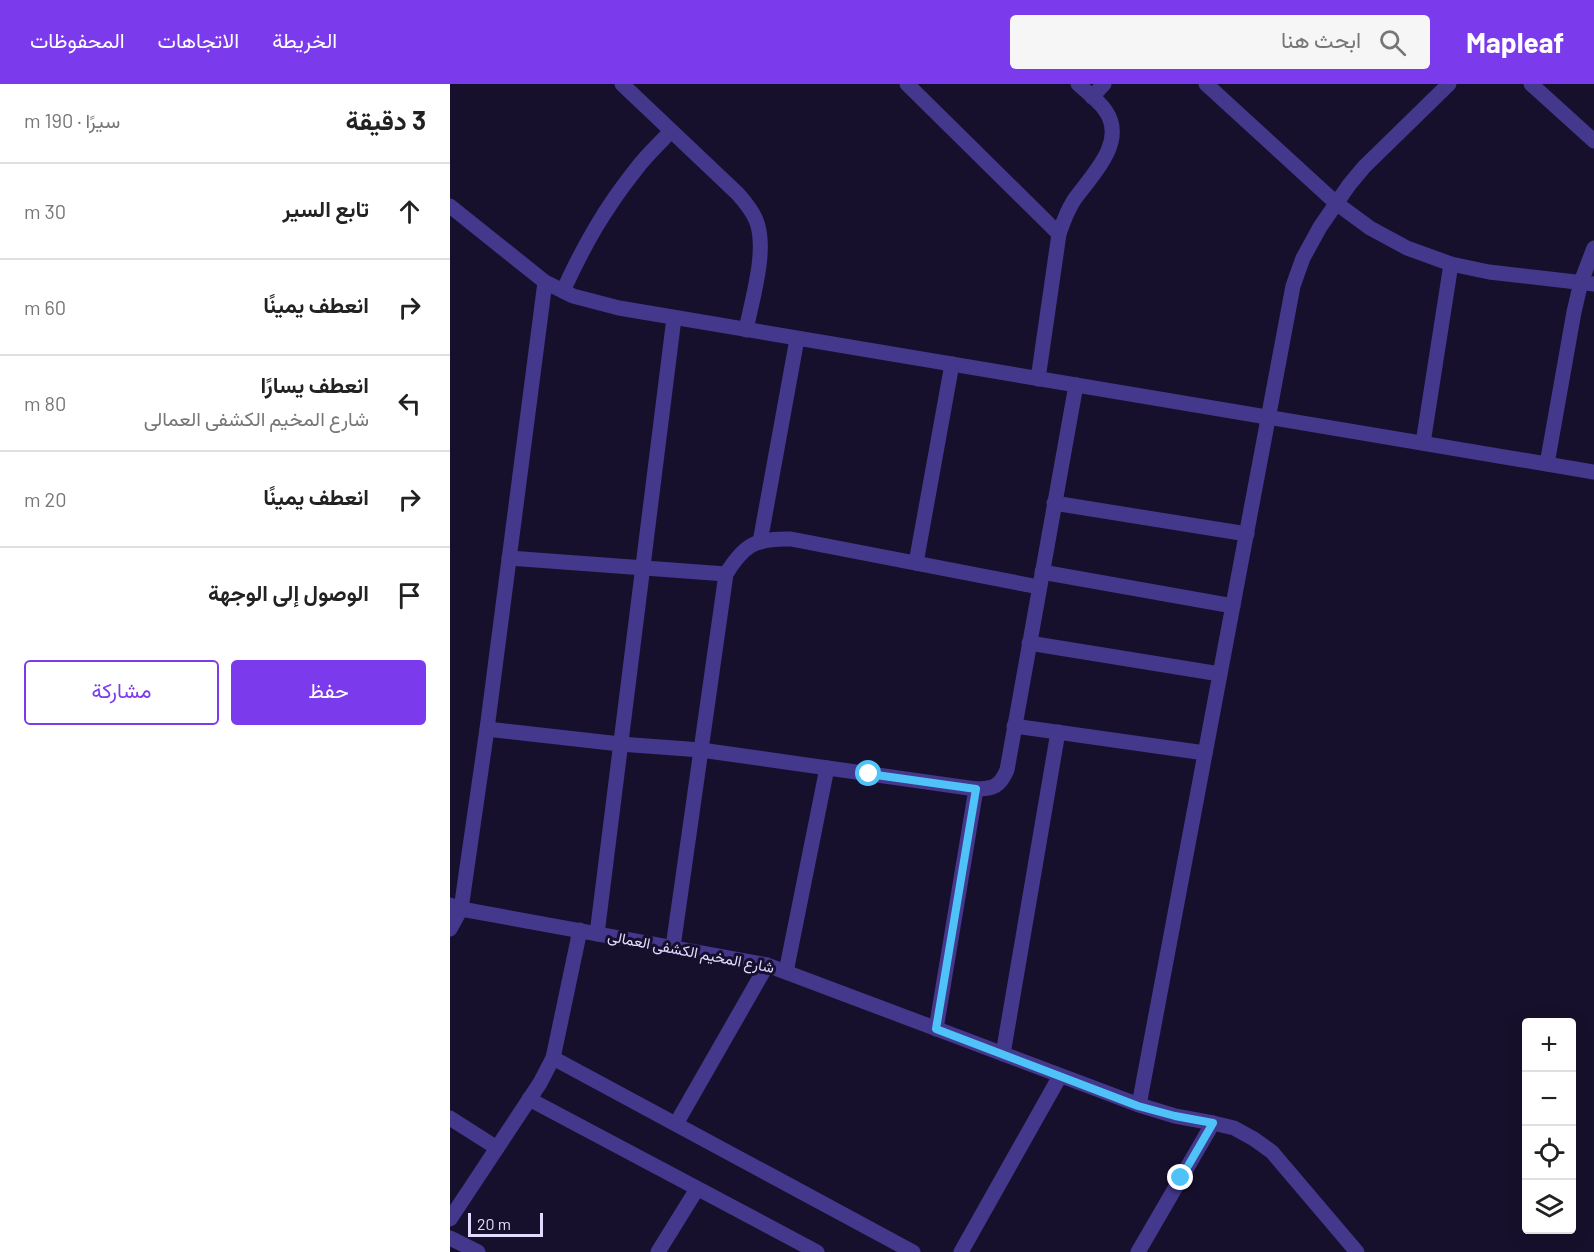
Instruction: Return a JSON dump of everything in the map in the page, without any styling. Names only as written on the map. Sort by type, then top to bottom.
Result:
[{"type":"street","points":[[622,84],[738,194],[756,220],[761,235],[762,251],[746,330]]},
{"type":"street","points":[[1038,379],[1063,220],[1105,158],[1112,133],[1111,121],[1105,110],[1078,84]]},
{"type":"street","points":[[1092,97],[1104,84]]},
{"type":"street","points":[[1206,84],[1336,202],[1370,228],[1407,248],[1451,264],[1490,272],[1588,283]]},
{"type":"street","points":[[1138,1106],[1293,286],[1303,258],[1336,202],[1364,167],[1449,84]]},
{"type":"street","points":[[1531,84],[1594,141]]},
{"type":"street","points":[[917,88],[1059,234]]},
{"type":"street","points":[[563,291],[584,247],[609,205],[638,166],[671,131]]},
{"type":"street","points":[[450,206],[545,282],[573,296],[619,309],[1594,472]]},
{"type":"street","points":[[1547,464],[1574,312],[1588,283],[1594,248]]},
{"type":"street","points":[[1423,443],[1451,264]]},
{"type":"street","points":[[450,929],[487,729],[545,282]]},
{"type":"street","points":[[597,934],[674,318]]},
{"type":"street","points":[[760,542],[797,339]]},
{"type":"street","points":[[916,563],[952,364]]},
{"type":"street","points":[[487,729],[621,744],[701,750],[976,789],[989,789],[1002,782],[1007,770],[1076,385]]},
{"type":"street","points":[[1054,503],[1247,534]]},
{"type":"street","points":[[673,947],[726,574],[748,546],[776,538],[790,538],[916,563],[1233,606]]},
{"type":"street","points":[[509,558],[726,574]]},
{"type":"street","points":[[1029,644],[1220,674]]},
{"type":"street","points":[[1014,726],[1205,753]]},
{"type":"street","points":[[1004,1054],[1058,732]]},
{"type":"street","points":[[786,972],[827,768]]},
{"type":"street","points":[[936,1029],[976,789]]},
{"type":"street","name":"شارع المخيم الكشفى العمالى","points":[[455,907],[767,965],[1138,1106],[1234,1128],[1254,1138],[1272,1152],[1358,1252]]},
{"type":"street","points":[[450,1219],[540,1083],[553,1058],[580,930]]},
{"type":"street","points":[[676,1124],[767,965]]},
{"type":"street","points":[[553,1058],[913,1252]]},
{"type":"street","points":[[961,1252],[1060,1076]]},
{"type":"street","points":[[529,1099],[817,1252]]},
{"type":"street","points":[[450,1118],[497,1148]]},
{"type":"street","points":[[1138,1252],[1213,1123]]},
{"type":"street","points":[[658,1252],[697,1188]]},
{"type":"street","points":[[450,1238],[478,1252]]},
{"type":"route","points":[[869,774],[976,789],[936,1029],[1138,1106],[1213,1123],[1181,1178]]}]
